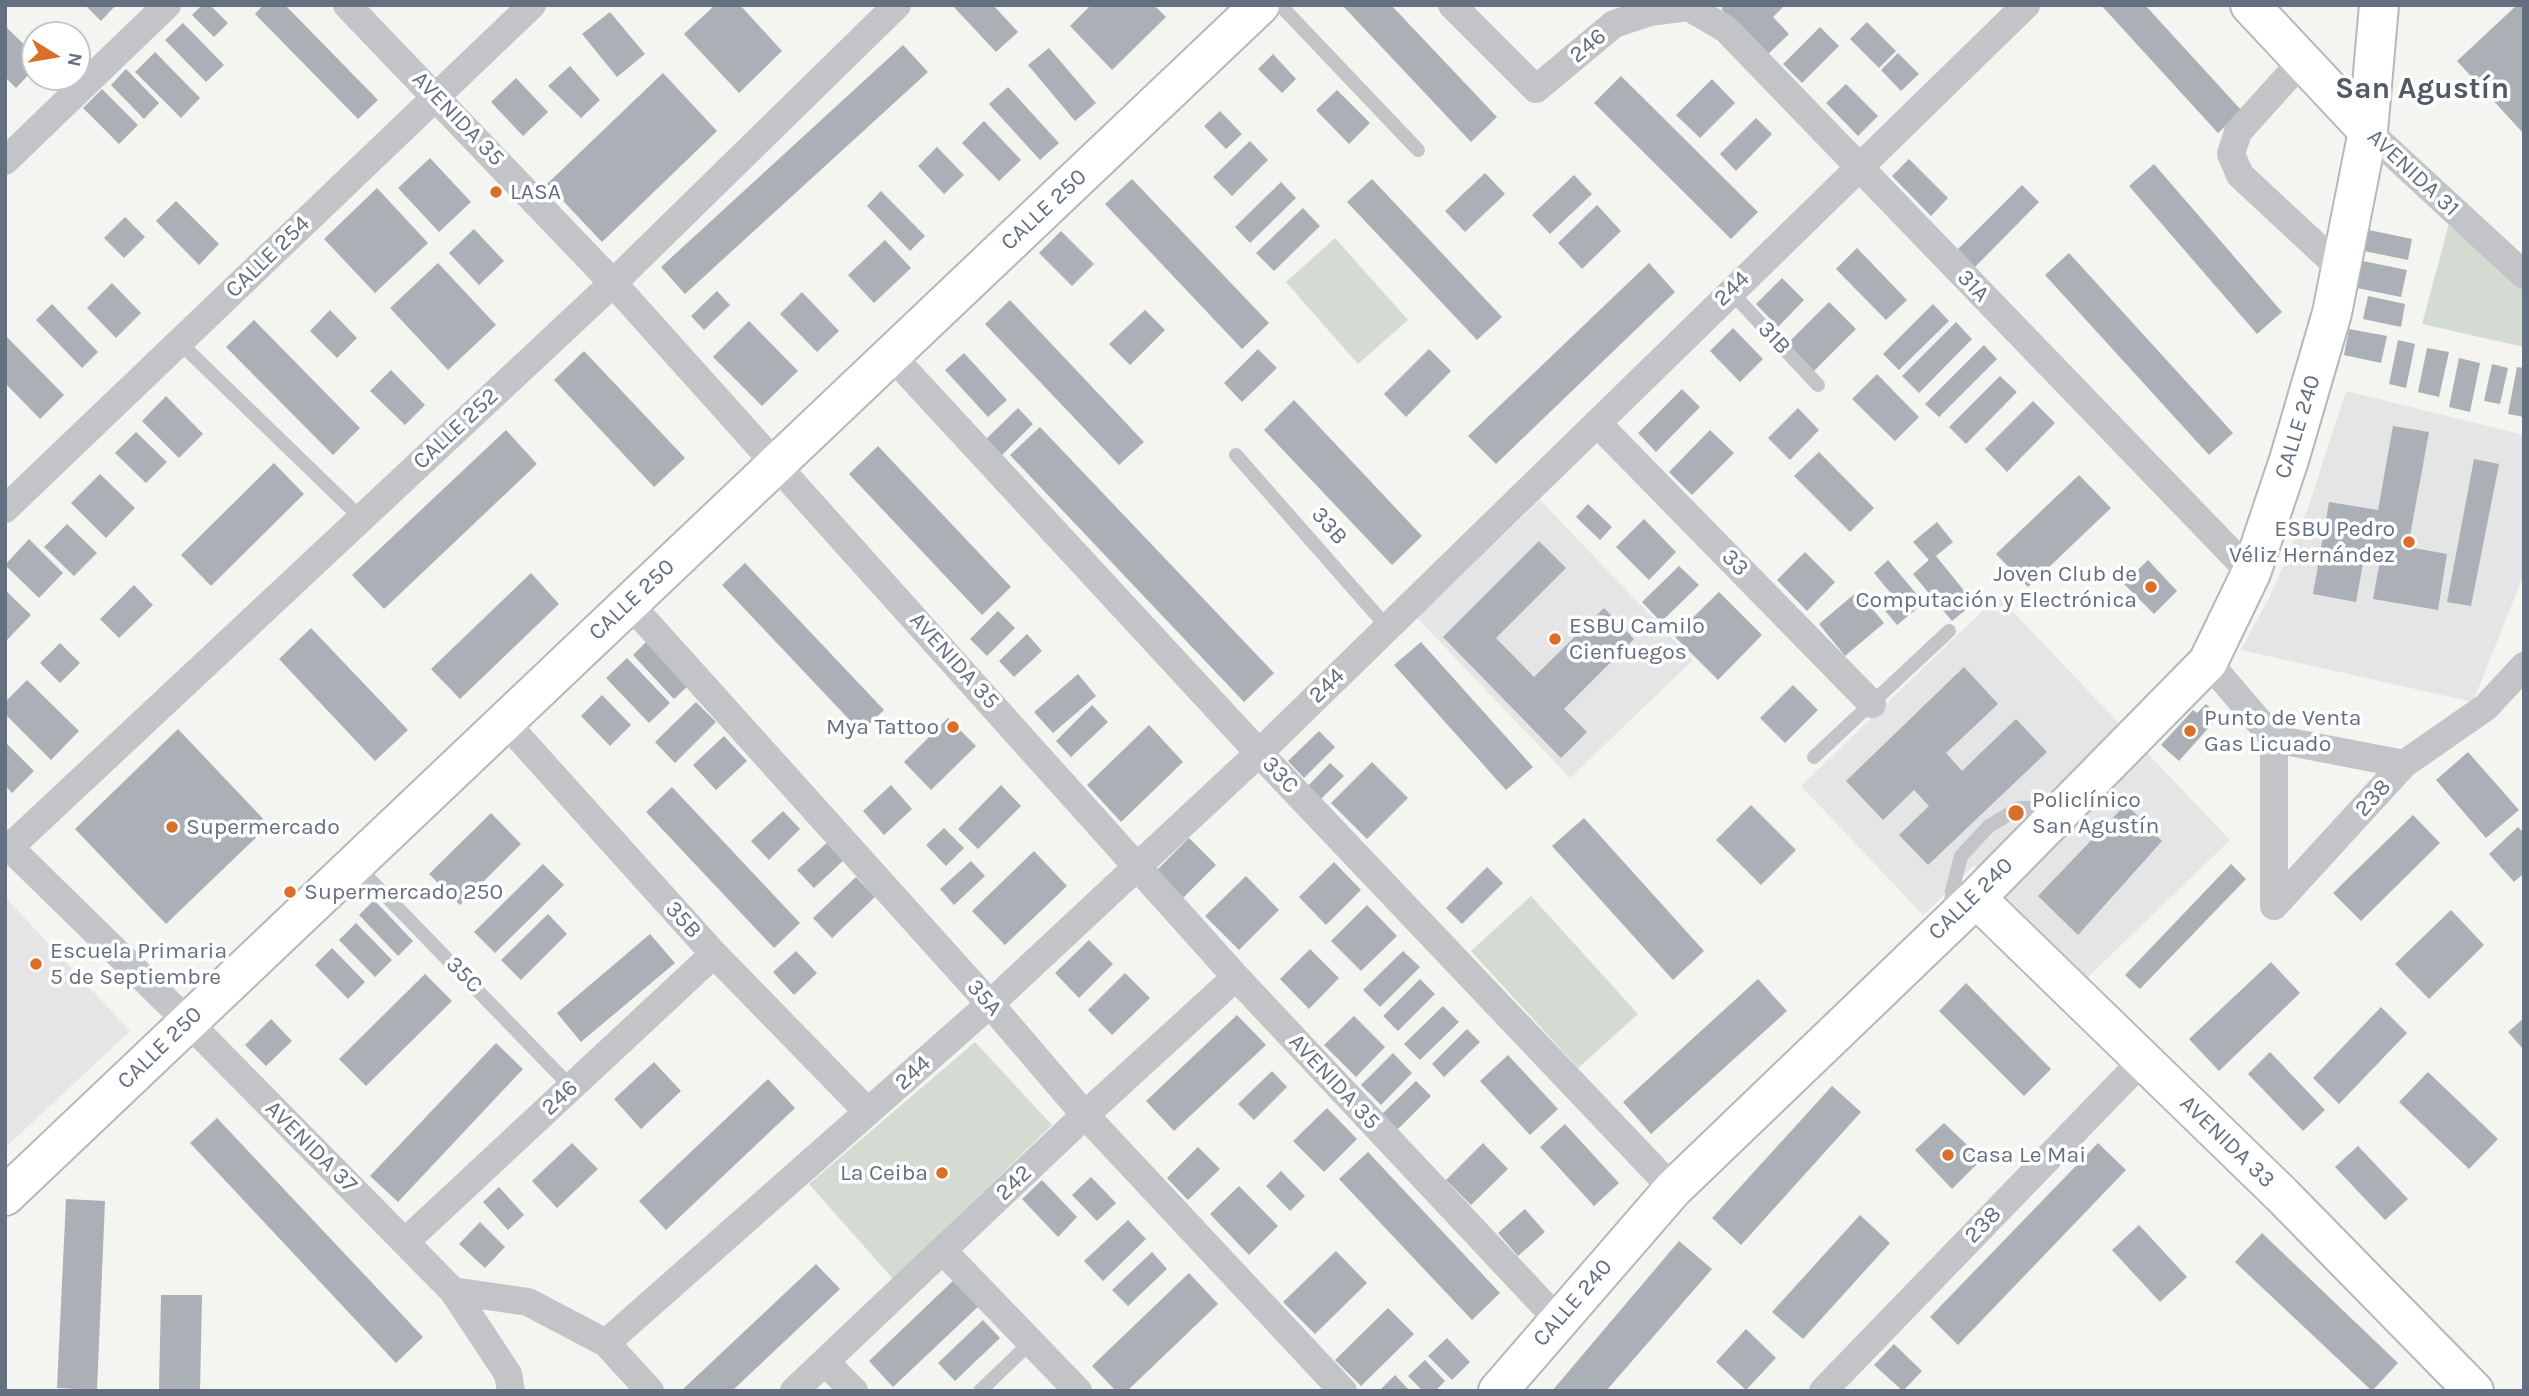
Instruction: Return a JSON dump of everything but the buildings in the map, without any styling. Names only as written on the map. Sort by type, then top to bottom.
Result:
[{"type":"street","points":[[5,161],[167,5]]},
{"type":"street","name":"AVENIDA 35","points":[[347,5],[613,283],[778,463],[1236,977],[1558,1320]]},
{"type":"street","name":"CALLE 254","points":[[5,509],[531,5]]},
{"type":"street","name":"CALLE 252","points":[[8,845],[613,283],[897,5]]},
{"type":"street","name":"CALLE 250","points":[[5,1196],[1260,5]]},
{"type":"street","name":"246","points":[[1452,5],[1536,89],[1614,24],[1650,12],[1688,8]]},
{"type":"street","name":"244","points":[[606,1343],[990,1004],[1259,753],[2026,5]]},
{"type":"street","name":"AVENIDA 31","points":[[2250,5],[2368,131],[2524,275]]},
{"type":"street","name":"CALLE 240","points":[[1498,1391],[1673,1189],[1963,909],[2208,662],[2251,573],[2290,460],[2332,313],[2368,131],[2379,5]]},
{"type":"street","name":"31A","points":[[1688,8],[1726,29],[2251,573]]},
{"type":"street","points":[[2302,61],[2238,132],[2231,153],[2240,174],[2341,269]]},
{"type":"street","name":"33C","points":[[891,355],[1259,753],[1673,1189]]},
{"type":"street","name":"33","points":[[1597,423],[1872,704]]},
{"type":"street","name":"35A","points":[[629,603],[990,1004],[1085,1115],[1343,1391]]},
{"type":"street","points":[[2208,662],[2274,739],[2404,764]]},
{"type":"street","name":"238","points":[[2274,739],[2274,906],[2404,764],[2486,707],[2524,666]]},
{"type":"street","name":"35B","points":[[505,722],[714,954],[868,1112]]},
{"type":"street","name":"AVENIDA 37","points":[[8,845],[188,1022],[453,1291],[508,1374],[511,1391]]},
{"type":"street","name":"AVENIDA 33","points":[[1963,909],[2143,1060],[2282,1195],[2474,1391]]},
{"type":"street","name":"246","points":[[405,1242],[714,954]]},
{"type":"street","name":"242","points":[[794,1391],[1085,1115],[1236,977]]},
{"type":"street","name":"238","points":[[1823,1391],[2143,1060]]},
{"type":"street","points":[[943,1250],[1078,1391]]},
{"type":"street","points":[[453,1291],[528,1301],[606,1343],[650,1391]]},
{"type":"street","points":[[825,1362],[854,1391]]},
{"type":"lane","points":[[1280,5],[1418,150]]},
{"type":"lane","name":"31B","points":[[1730,291],[1818,385]]},
{"type":"lane","points":[[179,342],[360,518]]},
{"type":"lane","name":"33B","points":[[1236,456],[1388,628]]},
{"type":"lane","points":[[1814,757],[1949,631]]},
{"type":"lane","name":"35C","points":[[355,864],[571,1087]]},
{"type":"lane","points":[[980,1391],[1031,1342]]},
{"type":"shaded area","points":[[2451,216],[2524,281],[2524,347],[2422,324]]},
{"type":"shaded area","points":[[1335,238],[1408,320],[1358,364],[1286,282]]},
{"type":"shaded area","name":"ESBU Pedro Véliz Hernández","points":[[2346,391],[2524,435],[2524,574],[2473,702],[2241,650],[2270,596],[2307,511]]},
{"type":"shaded area","name":"ESBU Camilo Cienfuegos","points":[[1540,500],[1693,660],[1570,778],[1417,618]]},
{"type":"shaded area","name":"Policlínico San Agustín","points":[[1998,596],[2230,840],[2084,981],[1974,865],[1923,915],[1801,786]]},
{"type":"shaded area","points":[[1531,896],[1638,1014],[1578,1068],[1471,951]]},
{"type":"shaded area","name":"Escuela Primaria 5 de Septiembre","points":[[5,897],[130,1031],[5,1148]]},
{"type":"shaded area","points":[[975,1042],[1052,1125],[893,1279],[809,1184]]},
{"type":"place","name":"LASA","points":[[496,192]]},
{"type":"place","name":"ESBU Pedro Véliz Hernández","points":[[2409,542]]},
{"type":"place","name":"Joven Club de Computación y Electrónica","points":[[2151,587]]},
{"type":"place","name":"ESBU Camilo Cienfuegos","points":[[1555,639]]},
{"type":"place","name":"Mya Tattoo","points":[[953,727]]},
{"type":"place","name":"Punto de Venta Gas Licuado","points":[[2190,731]]},
{"type":"place","name":"Policlínico San Agustín","points":[[2016,813]]},
{"type":"place","name":"Supermercado","points":[[172,827]]},
{"type":"place","name":"Supermercado 250","points":[[290,892]]},
{"type":"place","name":"Escuela Primaria 5 de Septiembre","points":[[36,964]]},
{"type":"place","name":"Casa Le Mai","points":[[1948,1155]]},
{"type":"place","name":"La Ceiba","points":[[942,1173]]},
{"type":"district","name":"San Agustín","points":[[2422,89]]}]
